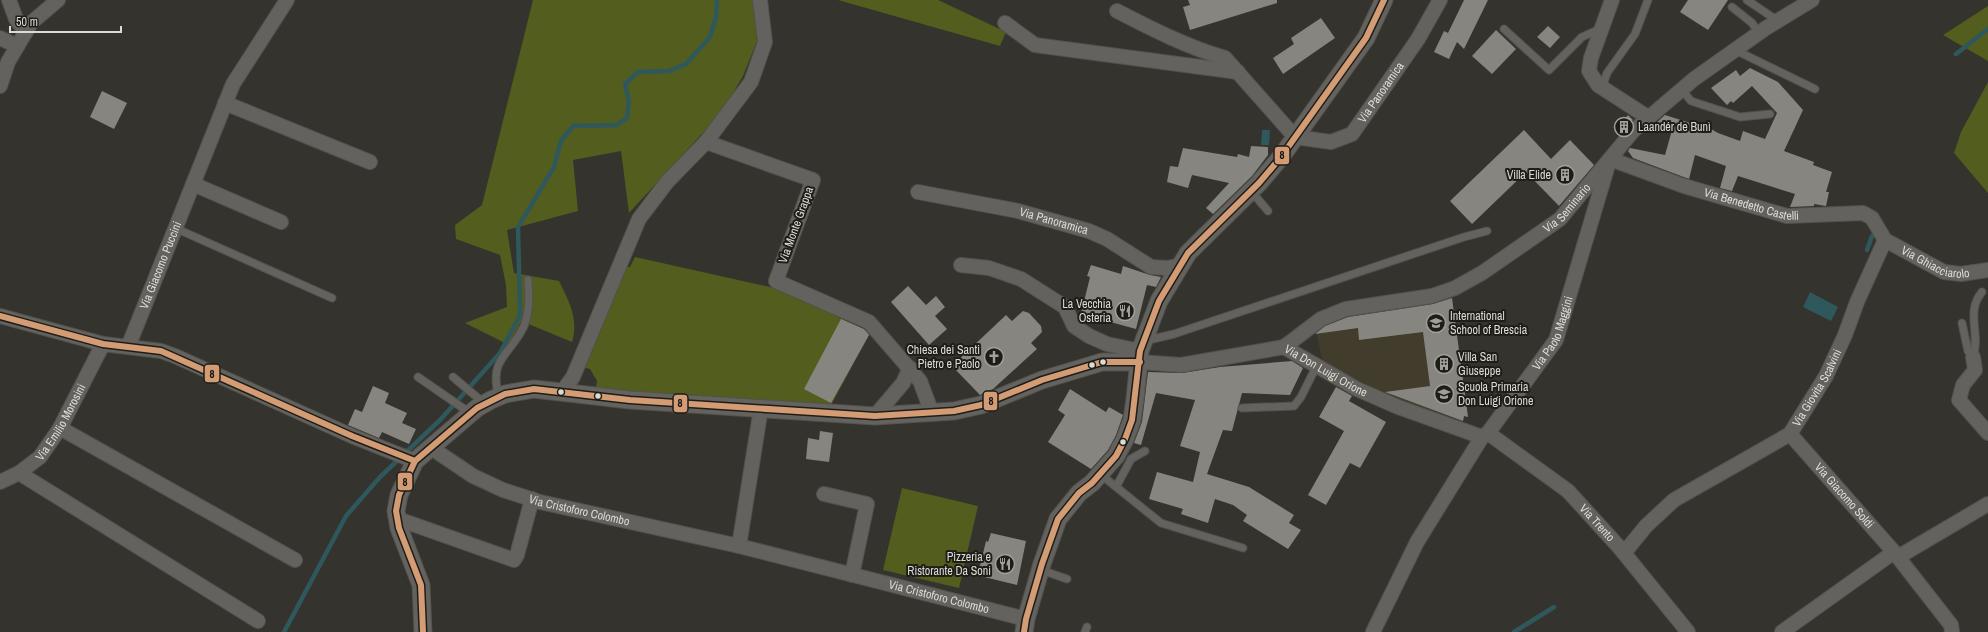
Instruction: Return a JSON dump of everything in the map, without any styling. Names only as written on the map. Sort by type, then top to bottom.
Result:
[{"type":"street","points":[[9,0],[16,19],[26,32]]},
{"type":"street","points":[[0,86],[8,62],[31,23],[58,0]]},
{"type":"street","name":"Via Giacomo Puccini","points":[[128,347],[233,84],[287,0]]},
{"type":"street","points":[[562,392],[573,377],[639,219],[667,182],[706,142],[751,82],[765,42],[760,0]]},
{"type":"street","points":[[1025,625],[1058,519],[1079,494],[1092,483],[1116,456],[1125,440],[1132,420],[1141,351],[1159,301],[1188,253],[1251,191],[1281,157],[1366,38],[1384,0]]},
{"type":"street","name":"Via Panoramica","points":[[1295,137],[1330,142],[1352,134],[1418,39],[1440,0]]},
{"type":"street","points":[[1612,0],[1591,58],[1589,71],[1602,88],[1648,118]]},
{"type":"street","name":"Via Seminario","points":[[1284,347],[1294,341],[1308,328],[1327,317],[1346,309],[1432,296],[1455,288],[1503,263],[1553,228],[1633,131],[1648,118],[1735,50],[1778,20],[1812,0]]},
{"type":"street","points":[[1117,11],[1158,32],[1210,54],[1225,58],[1295,137]]},
{"type":"street","points":[[1004,24],[1035,45],[1238,72]]},
{"type":"street","points":[[0,38],[17,46]]},
{"type":"street","points":[[225,103],[370,162]]},
{"type":"street","name":"Via Monte Grappa","points":[[706,142],[813,180],[776,281],[870,322],[910,368]]},
{"type":"street","name":"Via Benedetto Castelli","points":[[1610,159],[1684,186],[1787,216],[1863,213],[1872,218],[1886,240]]},
{"type":"street","name":"Via Paolo Maggini","points":[[1373,632],[1417,542],[1485,435],[1556,340],[1610,159]]},
{"type":"street","points":[[193,184],[281,222]]},
{"type":"street","name":"Via Panoramica","points":[[918,192],[1018,211],[1089,231],[1107,239],[1151,267],[1167,268],[1182,265]]},
{"type":"street","name":"Via Ghiacciarolo","points":[[1886,240],[1944,272],[1961,274],[1988,270]]},
{"type":"street","name":"Via Giovita Scalvini","points":[[1624,553],[1646,526],[1674,500],[1790,434],[1826,376],[1845,335],[1857,302],[1886,240]]},
{"type":"street","name":"Via Don Luigi Orione","points":[[961,265],[989,268],[1021,279],[1065,307],[1074,326],[1107,344],[1141,351],[1181,365],[1284,347],[1318,365],[1357,389],[1398,407],[1485,435]]},
{"type":"street","points":[[0,316],[103,344],[161,351],[391,452],[413,460]]},
{"type":"street","name":"Via Emilio Morosini","points":[[0,482],[19,473],[40,457],[60,428],[103,344]]},
{"type":"street","points":[[422,632],[421,585],[399,528],[396,511],[399,495],[413,460],[430,447],[479,403],[534,389],[630,400],[875,416],[932,413],[954,411],[981,405],[1042,380],[1141,351]]},
{"type":"street","points":[[1973,357],[1975,370],[1963,385],[1959,400],[1988,433]]},
{"type":"street","points":[[875,416],[903,383],[910,368],[920,381],[932,413]]},
{"type":"street","points":[[739,546],[762,408]]},
{"type":"street","points":[[60,428],[295,560]]},
{"type":"street","name":"Via Giacomo Soldi","points":[[1790,434],[1896,554],[1951,625],[1952,632]]},
{"type":"street","name":"Via Trento","points":[[1485,435],[1568,491],[1624,553],[1688,632]]},
{"type":"street","name":"Via Cristoforo Colombo","points":[[430,447],[473,476],[503,490],[532,499],[739,546],[852,575],[1025,625]]},
{"type":"street","points":[[19,473],[258,621]]},
{"type":"street","points":[[824,494],[867,504],[852,575]]},
{"type":"street","points":[[398,519],[514,560],[517,555],[532,499]]},
{"type":"street","points":[[1782,632],[1896,554],[1988,504]]},
{"type":"lane","points":[[1602,88],[1607,73],[1635,34],[1648,0]]},
{"type":"lane","points":[[1748,0],[1778,20]]},
{"type":"lane","points":[[1732,7],[1752,23],[1759,33]]},
{"type":"lane","points":[[1504,29],[1549,70],[1582,37],[1602,28]]},
{"type":"lane","points":[[1735,50],[1815,90]]},
{"type":"lane","points":[[1682,90],[1691,101],[1740,117],[1770,114]]},
{"type":"lane","points":[[1251,191],[1268,211]]},
{"type":"lane","points":[[175,228],[332,298]]},
{"type":"lane","points":[[1141,351],[1174,334],[1487,231]]},
{"type":"lane","points":[[479,403],[495,375],[498,362],[512,345],[524,326],[528,312],[528,280]]},
{"type":"lane","points":[[1962,323],[1968,351],[1973,357],[1977,348],[1973,318],[1975,300],[1982,292]]},
{"type":"lane","points":[[1242,408],[1294,406],[1301,397],[1318,365]]},
{"type":"lane","points":[[418,377],[450,399],[479,403]]},
{"type":"lane","points":[[452,377],[479,403]]},
{"type":"lane","points":[[1116,487],[1131,459],[1145,451]]},
{"type":"lane","points":[[1100,474],[1161,522],[1244,548]]},
{"type":"lane","points":[[1041,570],[1067,579]]},
{"type":"shaded area","points":[[1452,298],[1468,417],[1464,416],[1462,425],[1394,398],[1323,363],[1315,327],[1364,313]]},
{"type":"green space","points":[[533,0],[754,0],[757,41],[743,76],[722,112],[629,213],[621,151],[573,160],[578,211],[507,230],[514,273],[559,281],[574,318],[574,334],[572,342],[521,321],[509,345],[465,323],[507,307],[506,285],[500,255],[456,239],[455,225],[482,205]]},
{"type":"green space","points":[[838,0],[938,0],[1006,32],[1000,46]]},
{"type":"green space","points":[[1988,6],[1988,61],[1943,35]]},
{"type":"green space","points":[[1988,82],[1988,193],[1954,153],[1961,132]]},
{"type":"green space","points":[[635,257],[788,291],[870,333],[830,407],[673,393],[672,397],[596,388],[597,381],[590,369],[582,367],[625,267],[630,267]]},
{"type":"green space","points":[[902,488],[978,506],[959,588],[883,570]]},
{"type":"water","points":[[1262,130],[1270,130],[1269,145],[1261,145]]},
{"type":"water","points":[[1810,292],[1838,307],[1831,321],[1803,307]]},
{"type":"building","points":[[1188,0],[1277,0],[1277,3],[1190,30],[1183,7],[1190,5]]},
{"type":"building","points":[[1464,0],[1488,0],[1464,49],[1457,42],[1449,59],[1434,52],[1444,31],[1448,33]]},
{"type":"building","points":[[1688,0],[1728,0],[1708,30],[1680,12]]},
{"type":"building","points":[[1321,18],[1335,38],[1283,74],[1273,58],[1294,44],[1291,38]]},
{"type":"building","points":[[1548,26],[1560,37],[1550,48],[1537,37]]},
{"type":"building","points":[[1496,30],[1516,49],[1492,74],[1472,56]]},
{"type":"building","points":[[1750,68],[1778,82],[1803,110],[1784,151],[1814,162],[1813,165],[1832,172],[1826,192],[1829,192],[1826,206],[1814,204],[1814,206],[1790,207],[1795,194],[1738,176],[1732,191],[1720,188],[1726,166],[1695,155],[1689,179],[1633,158],[1628,151],[1630,148],[1665,155],[1672,130],[1655,124],[1665,115],[1703,127],[1704,125],[1718,133],[1740,141],[1743,131],[1765,139],[1777,113],[1752,86],[1733,103],[1731,101],[1727,105],[1711,88],[1736,70],[1740,76]]},
{"type":"building","points":[[102,91],[127,103],[114,129],[90,117]]},
{"type":"building","name":"Laandér de Bunì","points":[[1628,115],[1633,120],[1619,134],[1615,131]]},
{"type":"building","name":"Villa Elide","points":[[1524,130],[1551,159],[1570,140],[1594,165],[1559,206],[1526,172],[1472,224],[1450,201]]},
{"type":"building","points":[[1251,146],[1268,147],[1268,155],[1252,176],[1213,214],[1206,208],[1229,183],[1192,175],[1188,188],[1167,182],[1170,166],[1178,167],[1183,148],[1237,157],[1238,154],[1249,157]]},
{"type":"building","points":[[1091,265],[1121,274],[1123,266],[1161,277],[1156,287],[1147,285],[1136,329],[1081,314],[1090,277],[1087,276]]},
{"type":"building","points":[[908,286],[926,305],[936,296],[945,307],[935,316],[947,329],[929,345],[891,302]]},
{"type":"building","name":"Villa San Giuseppe","points":[[1452,298],[1468,417],[1464,416],[1463,421],[1385,392],[1430,386],[1423,332],[1359,340],[1358,328],[1315,334],[1325,326],[1348,317],[1433,304]]},
{"type":"building","name":"Chiesa dei Santi Pietro e Paolo","points":[[1023,311],[1029,313],[1041,326],[1042,332],[1031,343],[1037,349],[993,389],[980,395],[952,366],[1006,315],[1012,321]]},
{"type":"building","points":[[841,319],[864,329],[869,335],[831,403],[804,389]]},
{"type":"building","points":[[1292,361],[1303,368],[1290,395],[1242,393],[1232,431],[1223,430],[1207,474],[1249,487],[1294,515],[1289,523],[1301,530],[1288,549],[1243,521],[1247,515],[1233,505],[1215,499],[1208,523],[1181,514],[1183,509],[1149,499],[1157,472],[1193,482],[1200,452],[1180,446],[1195,400],[1156,393],[1141,445],[1134,443],[1142,422],[1148,372],[1182,373],[1220,367]]},
{"type":"building","points":[[373,386],[389,393],[385,403],[407,413],[402,423],[416,429],[409,444],[382,432],[379,438],[348,425],[355,409],[362,412]]},
{"type":"building","points":[[1336,387],[1352,396],[1349,401],[1386,422],[1360,468],[1350,463],[1326,505],[1308,495],[1344,431],[1319,417]]},
{"type":"building","points":[[1070,389],[1106,412],[1109,407],[1123,415],[1116,435],[1108,450],[1091,469],[1048,442],[1065,415],[1058,410]]},
{"type":"building","points":[[820,431],[833,433],[829,462],[806,459],[808,438],[819,440]]},
{"type":"building","points":[[991,533],[1026,541],[1017,585],[980,576],[983,567],[980,566],[986,541],[988,542]]},
{"type":"waterway","points":[[284,632],[346,516],[380,477],[441,419],[500,353],[520,315],[518,227],[554,167],[561,141],[573,126],[617,125],[627,118],[629,101],[625,84],[638,72],[669,71],[686,64],[710,37],[716,17],[717,0]]},
{"type":"waterway","points":[[1956,54],[1988,29]]},
{"type":"waterway","points":[[1867,250],[1872,236]]},
{"type":"waterway","points":[[1514,632],[1554,607]]},
{"type":"transit line","name":"8","points":[[1024,632],[1026,619],[1042,564],[1058,519],[1079,493],[1092,483],[1116,456],[1125,439],[1132,420],[1140,351],[1159,301],[1188,253],[1259,183],[1281,157],[1366,38],[1384,0]]},
{"type":"transit line","name":"8","points":[[0,316],[103,344],[161,351],[352,436],[415,461]]},
{"type":"transit line","name":"8","points":[[423,632],[421,585],[399,528],[396,511],[399,495],[415,461],[477,408],[505,394],[534,389],[630,400],[875,416],[954,411],[981,405],[1042,380],[1102,362],[1140,362]]},
{"type":"place","name":"Laandér de Bunì","points":[[1624,127]]},
{"type":"place","name":"Villa Elide","points":[[1565,175]]},
{"type":"place","name":"La Vecchia Osteria","points":[[1125,311]]},
{"type":"place","name":"International School of Brescia","points":[[1436,323]]},
{"type":"place","name":"Chiesa dei Santi Pietro e Paolo","points":[[994,357]]},
{"type":"place","name":"Villa San Giuseppe","points":[[1444,364]]},
{"type":"place","name":"Scuola Primaria Don Luigi Orione","points":[[1444,394]]},
{"type":"place","name":"Pizzeria e Ristorante Da Soni","points":[[1005,564]]}]
